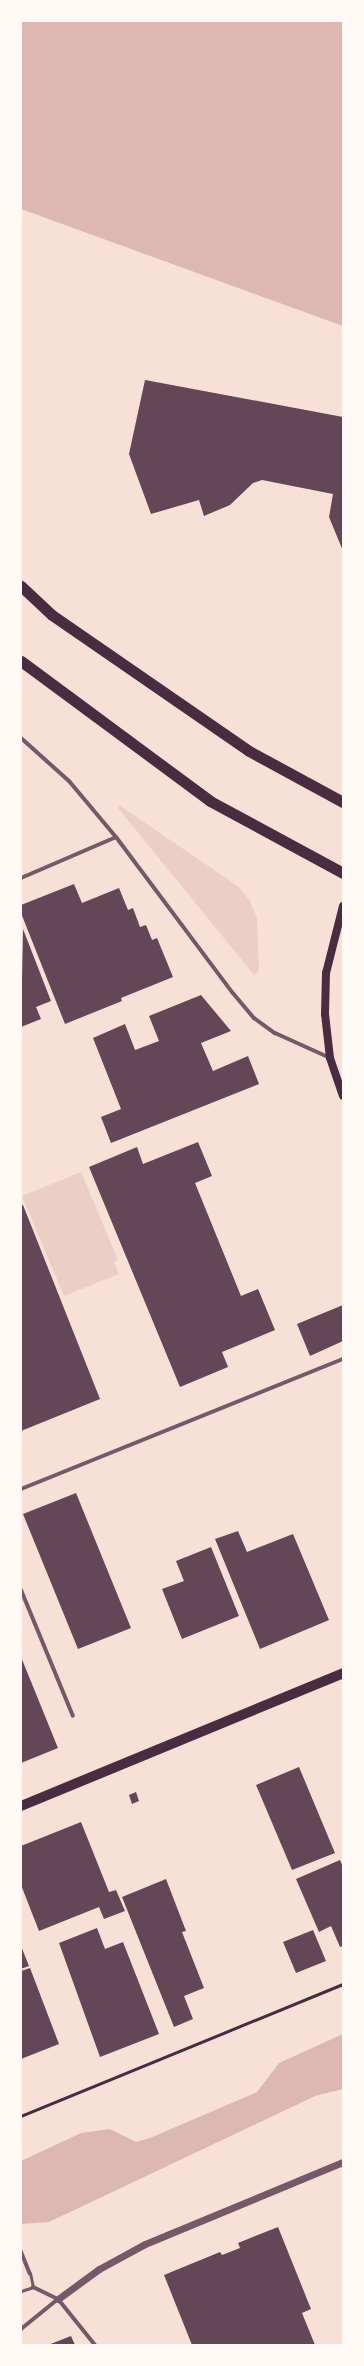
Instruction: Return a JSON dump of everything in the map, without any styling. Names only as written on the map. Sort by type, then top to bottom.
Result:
[{"type":"highway","points":[[21,586],[52,615],[249,751],[343,802]]},
{"type":"highway","points":[[21,661],[210,801],[343,873]]},
{"type":"main road","points":[[343,906],[326,973],[325,1014],[330,1058],[343,1096]]},
{"type":"main road","points":[[21,1806],[343,1673]]},
{"type":"street","points":[[21,738],[68,781],[116,837],[232,992],[254,1018],[275,1033],[330,1058]]},
{"type":"street","points":[[21,878],[116,837]]},
{"type":"street","points":[[21,1489],[343,1359]]},
{"type":"street","points":[[21,1590],[73,1716]]},
{"type":"street","points":[[21,2329],[58,2299],[99,2269],[145,2244],[343,2162]]},
{"type":"street","points":[[21,2251],[30,2273]]},
{"type":"street","points":[[33,2287],[58,2299],[95,2345]]},
{"type":"lane","points":[[21,2291],[33,2287],[30,2273]]},
{"type":"path","points":[[21,2116],[343,1984]]},
{"type":"shaded area","points":[[21,21],[343,21],[343,326],[21,209]]},
{"type":"shaded area","points":[[119,805],[239,887],[250,901],[257,918],[259,971],[254,975],[118,808]]},
{"type":"shaded area","points":[[81,1172],[118,1260],[114,1262],[119,1274],[64,1296],[22,1196]]},
{"type":"shaded area","points":[[343,2034],[343,2089],[315,2096],[49,2222],[21,2224],[21,2161],[81,2133],[110,2129],[136,2142],[150,2138],[257,2092],[279,2063]]},
{"type":"building","points":[[145,380],[343,417],[343,551],[329,517],[333,494],[262,480],[253,483],[230,505],[204,516],[199,500],[151,514],[129,454]]},
{"type":"building","points":[[74,884],[82,903],[119,888],[128,910],[133,908],[140,927],[146,925],[152,940],[157,938],[173,977],[121,998],[122,1001],[65,1024],[21,913],[21,905]]},
{"type":"building","points":[[23,929],[51,1001],[36,1007],[41,1019],[21,1027]]},
{"type":"building","points":[[201,995],[231,1031],[201,1043],[213,1071],[248,1056],[259,1084],[111,1143],[101,1117],[121,1109],[93,1038],[125,1024],[135,1050],[159,1041],[149,1016]]},
{"type":"building","points":[[198,1142],[212,1176],[195,1183],[241,1296],[258,1289],[275,1330],[222,1352],[228,1367],[180,1387],[89,1167],[137,1147],[143,1164]]},
{"type":"building","points":[[21,1205],[23,1205],[100,1399],[21,1431]]},
{"type":"building","points":[[343,1305],[343,1341],[310,1356],[297,1324]]},
{"type":"building","points":[[76,1493],[131,1628],[78,1649],[23,1514]]},
{"type":"building","points":[[238,1531],[247,1552],[293,1534],[329,1620],[260,1649],[215,1539]]},
{"type":"building","points":[[211,1547],[239,1616],[182,1639],[162,1589],[184,1581],[176,1561]]},
{"type":"building","points":[[21,1657],[58,1748],[21,1763]]},
{"type":"building","points":[[299,1767],[335,1853],[292,1870],[256,1785]]},
{"type":"building","points":[[136,1792],[139,1801],[132,1804],[129,1795]]},
{"type":"building","points":[[81,1822],[109,1892],[116,1890],[125,1911],[104,1919],[99,1907],[39,1931],[21,1885],[21,1846]]},
{"type":"building","points":[[340,1860],[343,1867],[343,1946],[340,1947],[331,1926],[319,1932],[296,1879]]},
{"type":"building","points":[[166,1879],[186,1931],[182,1932],[204,1988],[184,1996],[193,2019],[174,2027],[122,1897]]},
{"type":"building","points":[[97,1928],[105,1949],[123,1942],[159,2034],[100,2057],[59,1943]]},
{"type":"building","points":[[313,1930],[326,1961],[296,1973],[283,1942]]},
{"type":"building","points":[[21,1946],[29,1966],[21,1969]]},
{"type":"building","points":[[30,1968],[59,2044],[21,2059],[21,1971]]},
{"type":"building","points":[[278,2227],[311,2309],[302,2313],[315,2345],[192,2345],[164,2275],[220,2252],[222,2255],[240,2248],[238,2243]]},
{"type":"building","points":[[71,2336],[75,2345],[48,2345]]}]
